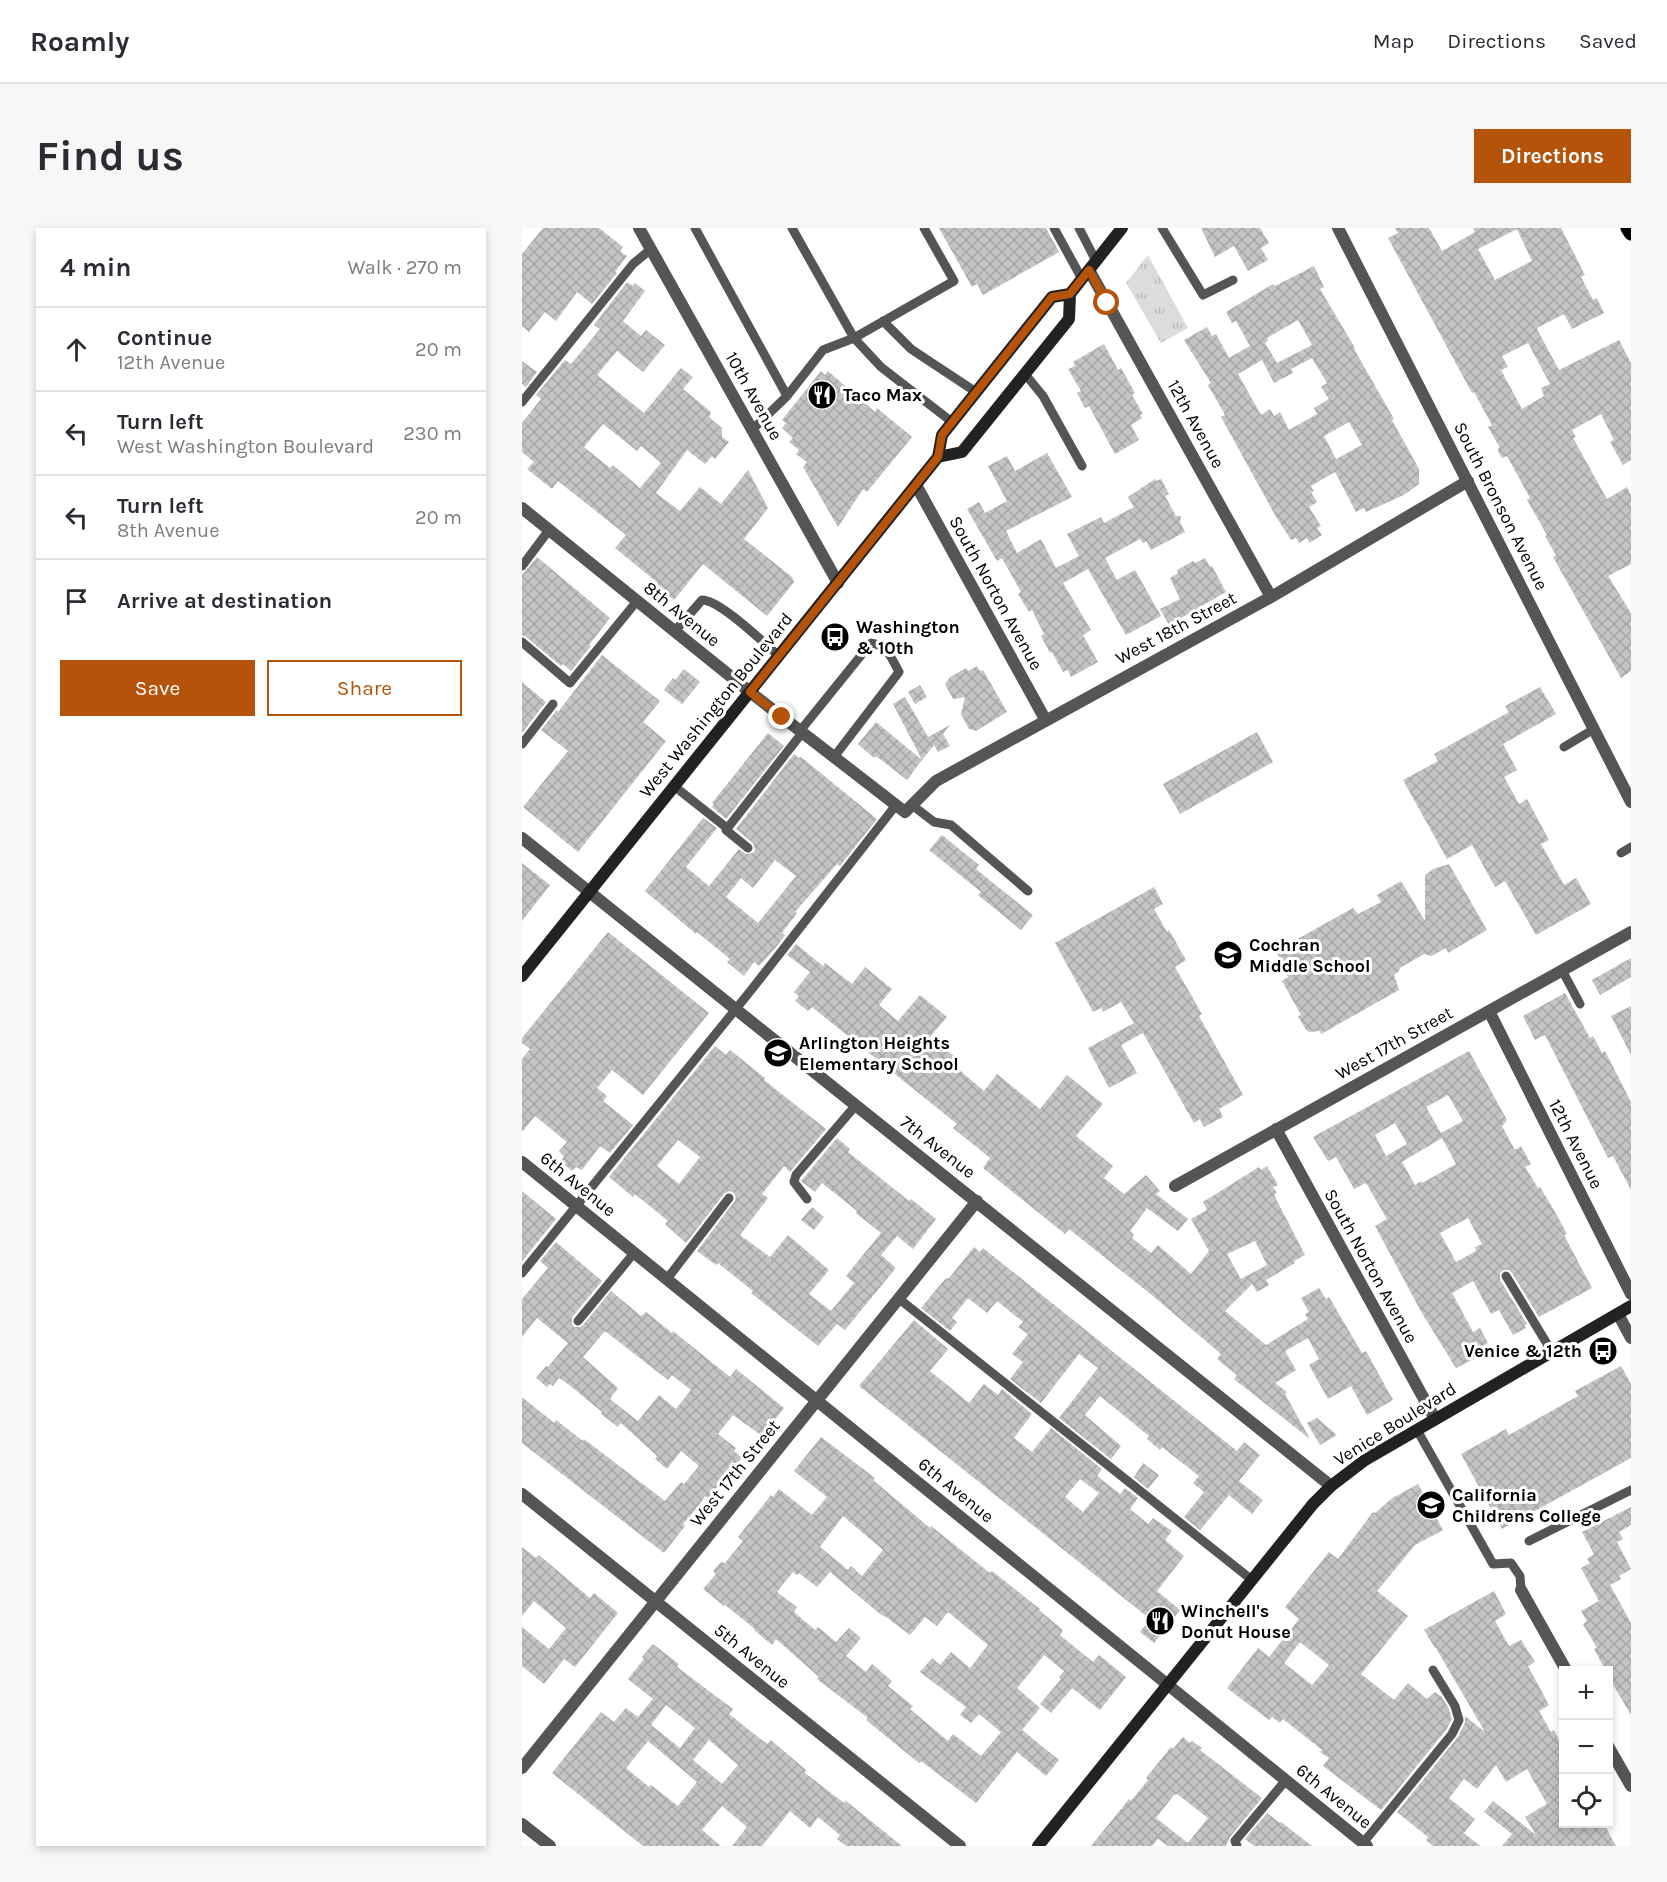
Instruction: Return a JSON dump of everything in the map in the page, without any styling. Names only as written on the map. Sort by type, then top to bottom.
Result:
[{"type":"main road","name":"West Washington Boulevard","points":[[522,976],[938,457],[942,435],[1052,297],[1070,294],[1122,228]]},
{"type":"main road","points":[[1628,228],[1631,233]]},
{"type":"main road","points":[[938,457],[962,452],[1069,319],[1070,294]]},
{"type":"main road","name":"Venice Boulevard","points":[[1038,1846],[1313,1504],[1331,1486],[1365,1460],[1631,1306]]},
{"type":"street","name":"10th Avenue","points":[[639,228],[838,583]]},
{"type":"street","name":"South Bronson Avenue","points":[[1338,228],[1631,802]]},
{"type":"street","name":"12th Avenue","points":[[1089,270],[1271,597]]},
{"type":"street","name":"West 18th Street","points":[[905,808],[936,781],[1045,719],[1271,597],[1468,481]]},
{"type":"street","name":"South Norton Avenue","points":[[916,485],[1045,719]]},
{"type":"street","name":"8th Avenue","points":[[522,508],[801,732],[905,808]]},
{"type":"street","name":"7th Avenue","points":[[522,838],[1331,1486]]},
{"type":"street","name":"West 17th Street","points":[[1175,1186],[1631,932]]},
{"type":"street","name":"12th Avenue","points":[[1490,1011],[1631,1294]]},
{"type":"street","name":"South Norton Avenue","points":[[1276,1129],[1435,1419]]},
{"type":"street","name":"6th Avenue","points":[[523,1164],[1365,1844]]},
{"type":"street","name":"West 17th Street","points":[[522,1768],[977,1201]]},
{"type":"street","points":[[1618,1314],[1631,1338]]},
{"type":"street","name":"5th Avenue","points":[[522,1494],[960,1846]]},
{"type":"street","points":[[1521,1590],[1563,1666]]},
{"type":"street","points":[[1613,1755],[1631,1786]]},
{"type":"street","points":[[522,1824],[550,1846]]},
{"type":"lane","points":[[695,228],[787,396]]},
{"type":"lane","points":[[792,228],[854,338],[881,367],[952,423]]},
{"type":"lane","points":[[752,430],[787,396],[823,350],[854,338],[954,281],[924,228]]},
{"type":"lane","points":[[1054,228],[1089,270]]},
{"type":"lane","points":[[1079,228],[1089,270]]},
{"type":"lane","points":[[1162,228],[1203,295],[1233,280]]},
{"type":"lane","points":[[522,402],[633,264],[651,249]]},
{"type":"lane","points":[[883,321],[911,349],[976,392]]},
{"type":"lane","points":[[1025,374],[1043,396],[1082,466]]},
{"type":"lane","points":[[522,566],[549,530]]},
{"type":"lane","points":[[675,632],[702,600],[706,600],[723,609],[779,656]]},
{"type":"lane","points":[[522,642],[570,684],[637,601]]},
{"type":"lane","points":[[727,828],[871,643],[878,644],[889,653],[899,672],[834,757]]},
{"type":"lane","points":[[522,744],[553,704]]},
{"type":"lane","points":[[1564,747],[1594,729]]},
{"type":"lane","points":[[674,786],[727,828],[726,830],[748,848]]},
{"type":"lane","points":[[522,1273],[735,1008],[905,808],[934,822],[951,825],[1028,891]]},
{"type":"lane","points":[[1621,853],[1631,847]]},
{"type":"lane","points":[[1562,970],[1580,1004]]},
{"type":"lane","points":[[807,1199],[794,1182],[796,1175],[856,1105]]},
{"type":"lane","points":[[667,1279],[729,1198]]},
{"type":"lane","points":[[578,1321],[634,1253]]},
{"type":"lane","points":[[1506,1276],[1552,1352]]},
{"type":"lane","points":[[898,1298],[1252,1580]]},
{"type":"lane","points":[[1417,1430],[1493,1564],[1511,1563],[1520,1576],[1521,1590]]},
{"type":"lane","points":[[1529,1541],[1631,1490]]},
{"type":"lane","points":[[1365,1844],[1452,1734],[1459,1720],[1455,1706],[1433,1670]]},
{"type":"lane","points":[[1237,1846],[1235,1841],[1286,1780]]},
{"type":"green space","points":[[1148,255],[1188,328],[1161,343],[1126,283]]},
{"type":"building","points":[[543,228],[599,228],[623,247],[620,251],[627,256],[615,272],[617,273],[592,304],[577,292],[556,321],[545,312],[529,332],[522,326],[522,254]]},
{"type":"building","points":[[939,228],[1046,228],[1059,252],[983,295],[977,284],[972,287]]},
{"type":"building","points":[[1201,228],[1260,228],[1269,243],[1261,248],[1268,260],[1248,271],[1234,246],[1215,257]]},
{"type":"building","points":[[1395,228],[1429,228],[1442,251],[1475,232],[1473,228],[1561,228],[1585,275],[1581,277],[1593,300],[1597,298],[1604,313],[1572,329],[1564,314],[1537,328],[1538,331],[1559,370],[1619,340],[1631,363],[1631,460],[1623,465],[1610,442],[1614,440],[1601,414],[1572,430],[1576,437],[1573,438],[1607,499],[1627,487],[1631,495],[1631,564],[1608,576],[1631,613],[1631,671],[1621,678],[1553,557],[1556,555],[1545,536],[1547,535],[1527,500],[1530,498],[1507,456],[1502,458],[1498,451],[1499,446],[1488,427],[1492,425],[1474,392],[1472,393],[1388,238],[1398,233]],"holes":[[[1517,229],[1532,261],[1495,280],[1478,249]],[[1528,343],[1550,384],[1541,388],[1544,396],[1522,409],[1501,370],[1508,367],[1502,356]]]},
{"type":"building","points":[[1314,266],[1324,287],[1320,289],[1355,348],[1419,469],[1419,484],[1404,495],[1366,512],[1364,508],[1356,512],[1335,472],[1311,486],[1314,491],[1311,492],[1317,502],[1309,507],[1321,526],[1317,528],[1322,535],[1309,543],[1307,538],[1299,543],[1296,538],[1291,540],[1275,515],[1221,417],[1225,415],[1208,385],[1211,383],[1184,340],[1207,327],[1212,336],[1216,334],[1229,358],[1250,346],[1236,321],[1232,323],[1226,312],[1273,284],[1275,286]],"holes":[[[1298,320],[1312,345],[1277,363],[1265,343],[1268,341],[1267,338]],[[1312,358],[1327,383],[1321,387],[1329,399],[1314,408],[1317,414],[1289,430],[1280,412],[1274,416],[1270,409],[1261,415],[1238,374],[1262,360],[1274,383],[1293,373],[1291,369]],[[1349,422],[1362,445],[1336,459],[1324,436]]]},
{"type":"building","points":[[627,282],[633,286],[635,283],[645,291],[623,321],[641,336],[646,330],[665,345],[643,372],[617,351],[597,375],[644,413],[681,368],[693,377],[683,389],[711,412],[709,417],[722,428],[722,437],[729,442],[715,459],[712,456],[705,464],[687,450],[656,493],[680,511],[700,487],[721,504],[748,470],[768,508],[744,539],[792,577],[794,582],[767,616],[703,564],[674,600],[656,585],[658,583],[615,548],[626,535],[558,481],[552,489],[527,469],[534,462],[522,452],[522,423],[541,399],[536,395],[565,360],[571,364],[600,329],[594,325]],"holes":[[[603,424],[637,451],[641,446],[661,463],[640,488],[613,465],[610,468],[584,447]]]},
{"type":"building","points":[[1104,344],[1118,370],[1121,368],[1135,393],[1132,395],[1143,414],[1140,415],[1142,418],[1131,425],[1139,440],[1115,454],[1089,406],[1085,408],[1077,393],[1081,391],[1068,369],[1075,366],[1073,362]]},
{"type":"building","points":[[522,361],[537,372],[526,387],[522,384]]},
{"type":"building","points":[[821,371],[825,375],[828,371],[875,412],[877,408],[912,437],[867,492],[863,489],[838,527],[803,467],[807,462],[796,454],[799,450],[789,442],[793,438],[782,428],[786,423],[782,420]]},
{"type":"building","points":[[1047,453],[1072,497],[1006,531],[1017,553],[1041,539],[1056,568],[1079,556],[1067,534],[1101,517],[1104,523],[1134,507],[1128,497],[1155,479],[1156,481],[1161,479],[1169,494],[1165,496],[1176,516],[1181,516],[1180,522],[1185,532],[1151,550],[1146,541],[1143,543],[1140,539],[1105,558],[1117,580],[1135,570],[1161,616],[1126,635],[1088,569],[1063,583],[1091,630],[1083,635],[1098,662],[1071,677],[1068,670],[1063,672],[1052,652],[1050,653],[1041,636],[1044,634],[1032,610],[1029,612],[1002,558],[997,561],[967,509],[979,502],[985,513],[1007,501],[988,466],[1007,456],[1015,471]]},
{"type":"building","points":[[537,557],[610,618],[571,671],[563,664],[561,666],[522,635],[522,575]]},
{"type":"building","points":[[1205,558],[1226,592],[1169,625],[1160,609],[1180,599],[1170,578],[1178,573],[1177,570],[1193,561],[1195,563]]},
{"type":"building","points":[[602,655],[660,701],[643,722],[666,741],[578,852],[523,807],[568,751],[541,730],[557,710],[558,712]]},
{"type":"building","points":[[977,666],[980,671],[983,670],[1007,712],[976,731],[969,729],[961,714],[965,697],[953,699],[945,684],[950,677],[966,668],[968,671]]},
{"type":"building","points":[[684,669],[700,682],[682,704],[664,690]]},
{"type":"building","points":[[522,682],[546,702],[522,733]]},
{"type":"building","points":[[920,685],[927,697],[915,704],[908,692]]},
{"type":"building","points":[[1540,687],[1556,714],[1503,744],[1517,770],[1504,777],[1519,804],[1527,799],[1549,840],[1541,844],[1564,885],[1576,878],[1591,904],[1536,935],[1505,881],[1495,887],[1472,845],[1447,859],[1403,780],[1438,761],[1434,754],[1509,712],[1505,706]]},
{"type":"building","points":[[905,697],[928,737],[950,725],[943,734],[950,746],[938,752],[934,745],[922,760],[893,704]]},
{"type":"building","points":[[876,722],[922,760],[907,780],[876,756],[874,758],[858,744]]},
{"type":"building","points":[[1257,732],[1273,762],[1180,814],[1163,784]]},
{"type":"building","points":[[768,733],[784,746],[726,819],[712,807],[714,804],[712,803]]},
{"type":"building","points":[[794,754],[801,757],[877,819],[840,866],[837,864],[795,912],[797,913],[782,933],[785,935],[777,946],[759,966],[754,962],[744,976],[727,962],[730,959],[645,891],[703,818],[717,828],[686,867],[709,886],[739,849],[746,854],[753,853],[755,849],[753,843],[736,829]],"holes":[[[775,860],[796,876],[758,923],[726,897],[741,878],[753,888]]]},
{"type":"building","points":[[942,835],[979,865],[976,869],[1033,915],[1021,930],[978,895],[981,892],[929,850]]},
{"type":"building","points":[[522,863],[550,885],[522,921]]},
{"type":"building","points":[[1449,864],[1487,930],[1448,953],[1446,948],[1432,956],[1424,954],[1400,968],[1394,975],[1399,990],[1321,1034],[1320,1031],[1306,1030],[1298,1016],[1301,1015],[1282,981],[1288,977],[1276,951],[1353,908],[1358,914],[1381,902],[1377,895],[1401,881],[1425,921],[1425,875],[1433,869]]},
{"type":"building","points":[[1154,887],[1163,904],[1154,909],[1186,960],[1175,967],[1243,1095],[1219,1109],[1223,1117],[1204,1127],[1200,1119],[1194,1123],[1143,1033],[1121,1045],[1137,1073],[1109,1088],[1088,1048],[1134,1023],[1121,1002],[1103,1012],[1101,1008],[1093,1012],[1055,943]]},
{"type":"building","points":[[608,932],[709,1013],[643,1095],[612,1070],[597,1088],[607,1096],[603,1101],[633,1125],[610,1153],[600,1146],[582,1170],[576,1167],[572,1171],[560,1161],[564,1157],[559,1151],[567,1142],[535,1116],[522,1132],[522,1059],[530,1049],[522,1043],[522,1038]]},
{"type":"building","points":[[796,944],[823,966],[825,963],[852,984],[865,967],[892,989],[879,1005],[898,1021],[920,995],[947,1017],[930,1037],[955,1057],[951,1063],[984,1091],[997,1074],[1040,1109],[1067,1075],[1103,1104],[1076,1136],[1113,1166],[1104,1178],[1124,1194],[1146,1175],[1160,1191],[1156,1194],[1188,1219],[1178,1231],[1147,1208],[1130,1231],[1134,1235],[1132,1238],[1151,1253],[1158,1245],[1191,1274],[1209,1251],[1191,1219],[1207,1210],[1203,1202],[1259,1167],[1261,1170],[1267,1166],[1278,1185],[1273,1187],[1277,1193],[1274,1195],[1305,1255],[1266,1280],[1269,1285],[1257,1292],[1252,1284],[1225,1311],[1266,1345],[1308,1319],[1305,1314],[1309,1312],[1301,1298],[1319,1288],[1326,1299],[1329,1297],[1362,1353],[1366,1351],[1393,1400],[1367,1415],[1351,1386],[1328,1399],[1309,1365],[1319,1359],[1308,1338],[1285,1351],[1296,1370],[1275,1383],[1287,1392],[1285,1394],[1310,1439],[1234,1379],[1237,1375],[1217,1359],[1221,1354],[1153,1296],[1069,1229],[1065,1234],[983,1168],[990,1158],[953,1128],[957,1124],[812,1007],[808,1011],[795,1001],[799,996],[794,992],[810,972],[787,955]],"holes":[[[1255,1241],[1267,1265],[1241,1279],[1227,1254]]]},
{"type":"building","points":[[1631,958],[1631,977],[1600,995],[1592,980]]},
{"type":"building","points":[[1565,993],[1590,1038],[1593,1036],[1602,1053],[1605,1051],[1631,1102],[1631,1190],[1613,1156],[1608,1158],[1545,1035],[1535,1040],[1523,1016]]},
{"type":"building","points":[[1631,1006],[1631,1055],[1611,1016]]},
{"type":"building","points":[[715,1046],[726,1055],[730,1050],[826,1129],[790,1172],[784,1166],[762,1194],[768,1198],[740,1235],[770,1257],[788,1235],[829,1270],[809,1294],[831,1311],[854,1283],[846,1276],[881,1233],[822,1183],[815,1192],[801,1181],[837,1138],[850,1149],[848,1152],[909,1201],[911,1199],[936,1219],[913,1249],[897,1236],[881,1255],[895,1269],[845,1330],[837,1324],[818,1346],[751,1293],[753,1291],[718,1263],[716,1265],[697,1251],[734,1202],[736,1198],[734,1193],[729,1191],[724,1194],[686,1243],[665,1224],[668,1221],[635,1194],[633,1197],[609,1177]],"holes":[[[678,1140],[700,1157],[679,1184],[657,1166]]]},
{"type":"building","points":[[1469,1051],[1507,1120],[1502,1126],[1515,1150],[1521,1146],[1531,1164],[1525,1167],[1554,1210],[1567,1234],[1564,1235],[1592,1288],[1539,1317],[1512,1273],[1509,1270],[1503,1270],[1500,1273],[1500,1280],[1527,1324],[1524,1325],[1526,1328],[1513,1335],[1499,1310],[1491,1314],[1473,1281],[1452,1293],[1473,1332],[1480,1328],[1488,1343],[1484,1345],[1487,1352],[1456,1368],[1423,1315],[1375,1226],[1387,1219],[1366,1183],[1354,1189],[1336,1157],[1328,1161],[1313,1137]],"holes":[[[1448,1095],[1463,1121],[1441,1133],[1426,1107]],[[1395,1123],[1407,1144],[1386,1156],[1375,1135]],[[1442,1138],[1456,1164],[1415,1185],[1402,1162]],[[1468,1218],[1482,1244],[1475,1247],[1476,1251],[1456,1262],[1440,1233]]]},
{"type":"building","points":[[522,1191],[556,1219],[522,1261]]},
{"type":"building","points":[[812,1207],[824,1217],[814,1230],[801,1220]]},
{"type":"building","points":[[556,1242],[602,1281],[572,1317],[574,1327],[583,1325],[611,1291],[641,1316],[646,1312],[672,1333],[673,1331],[730,1377],[736,1369],[784,1408],[762,1436],[733,1415],[718,1434],[736,1448],[734,1451],[742,1458],[718,1487],[720,1489],[711,1500],[705,1496],[664,1553],[522,1443],[522,1397],[554,1423],[556,1420],[583,1441],[584,1439],[665,1501],[699,1466],[681,1451],[667,1469],[655,1459],[657,1456],[621,1423],[618,1427],[568,1384],[559,1378],[553,1386],[550,1384],[547,1387],[536,1378],[568,1343],[537,1318],[522,1337],[522,1299],[548,1268],[540,1261]],"holes":[[[605,1331],[668,1380],[672,1375],[691,1390],[676,1409],[659,1395],[638,1421],[610,1399],[618,1388],[583,1357]]]},
{"type":"building","points":[[974,1247],[980,1252],[983,1248],[1237,1451],[1244,1442],[1260,1455],[1239,1481],[1263,1500],[1252,1514],[1229,1495],[1200,1530],[1184,1517],[1204,1492],[1193,1483],[1199,1476],[1162,1447],[1160,1450],[1147,1439],[1149,1436],[1100,1396],[1085,1415],[1121,1446],[1111,1459],[1059,1418],[1098,1368],[1079,1354],[1041,1403],[1010,1379],[1023,1362],[1012,1354],[1028,1334],[1018,1327],[1023,1322],[997,1301],[987,1313],[968,1298],[952,1318],[957,1322],[950,1331],[921,1308]]},
{"type":"building","points":[[914,1320],[948,1349],[930,1371],[969,1403],[984,1384],[998,1395],[1002,1389],[1032,1414],[1014,1438],[1032,1452],[1051,1428],[1102,1469],[1097,1476],[1120,1494],[1125,1488],[1138,1498],[1130,1509],[1148,1524],[1153,1518],[1172,1531],[1165,1540],[1184,1556],[1157,1591],[1180,1610],[1154,1643],[1140,1632],[1150,1619],[859,1386]],"holes":[[[1080,1479],[1099,1493],[1083,1512],[1065,1497]]]},
{"type":"building","points":[[1621,1366],[1631,1384],[1631,1458],[1502,1529],[1461,1454],[1506,1429],[1509,1435],[1578,1396],[1575,1391]]},
{"type":"building","points":[[1317,1418],[1337,1435],[1320,1445],[1307,1423]]},
{"type":"building","points":[[821,1437],[875,1478],[873,1480],[930,1528],[931,1526],[1040,1609],[1063,1630],[1060,1635],[1093,1662],[1099,1655],[1126,1677],[1100,1710],[1072,1688],[1051,1713],[1040,1704],[1061,1679],[1059,1677],[1064,1671],[1044,1655],[1017,1688],[1040,1708],[1022,1730],[1059,1760],[1046,1776],[1017,1752],[976,1803],[921,1761],[919,1763],[866,1720],[868,1718],[817,1679],[819,1677],[776,1639],[772,1645],[703,1589],[716,1574],[713,1571],[721,1562],[725,1563],[743,1541],[738,1537],[771,1495],[773,1497],[779,1489],[812,1515],[827,1497],[794,1471]],"holes":[[[843,1516],[883,1550],[862,1576],[851,1566],[848,1570],[820,1547]],[[793,1572],[797,1575],[799,1573],[817,1587],[830,1572],[880,1614],[910,1635],[925,1617],[937,1626],[948,1612],[988,1645],[970,1668],[951,1652],[940,1665],[932,1658],[920,1672],[966,1707],[960,1715],[971,1723],[979,1714],[1001,1732],[981,1756],[953,1734],[948,1741],[910,1709],[913,1706],[888,1686],[892,1681],[872,1664],[866,1672],[846,1656],[861,1638],[849,1628],[836,1642],[818,1627],[815,1630],[794,1612],[797,1607],[777,1592]]]},
{"type":"building","points":[[1143,1463],[1159,1475],[1148,1489],[1134,1477]]},
{"type":"building","points":[[1418,1484],[1443,1530],[1415,1545],[1377,1591],[1408,1616],[1361,1674],[1394,1700],[1408,1683],[1427,1699],[1435,1692],[1442,1697],[1452,1719],[1446,1730],[1381,1810],[1323,1766],[1329,1758],[1283,1719],[1280,1723],[1272,1717],[1269,1720],[1227,1688],[1258,1648],[1269,1657],[1299,1619],[1285,1607],[1329,1552],[1338,1559],[1373,1512],[1375,1513],[1391,1499]],"holes":[[[1300,1642],[1329,1665],[1312,1685],[1284,1663]]]},
{"type":"building","points":[[1631,1507],[1631,1525],[1619,1532],[1623,1539],[1617,1542],[1631,1569],[1619,1576],[1621,1579],[1610,1585],[1631,1623],[1631,1715],[1613,1684],[1613,1666],[1603,1666],[1594,1649],[1597,1648],[1583,1624],[1587,1621],[1581,1611],[1599,1601],[1581,1568],[1590,1563],[1587,1559],[1594,1554],[1582,1532]]},
{"type":"building","points":[[522,1547],[536,1558],[539,1555],[590,1598],[594,1593],[618,1613],[575,1667],[564,1659],[544,1684],[522,1666],[522,1627],[549,1649],[566,1628],[534,1601],[522,1616]]},
{"type":"building","points":[[1494,1591],[1506,1614],[1495,1621],[1509,1646],[1521,1640],[1535,1662],[1528,1666],[1549,1705],[1539,1711],[1551,1732],[1554,1730],[1559,1740],[1559,1828],[1606,1828],[1616,1846],[1502,1846],[1512,1834],[1484,1812],[1493,1801],[1536,1835],[1525,1817],[1547,1804],[1527,1769],[1506,1782],[1496,1765],[1477,1789],[1464,1779],[1449,1798],[1475,1819],[1464,1833],[1480,1846],[1433,1846],[1426,1840],[1428,1837],[1397,1812],[1457,1738],[1465,1723],[1465,1716],[1485,1732],[1424,1630]]},
{"type":"building","points":[[653,1644],[679,1664],[677,1667],[733,1709],[729,1714],[767,1744],[771,1740],[806,1770],[805,1773],[844,1803],[846,1801],[902,1846],[846,1846],[837,1839],[840,1835],[818,1817],[810,1828],[790,1811],[762,1846],[732,1846],[747,1827],[722,1806],[702,1830],[721,1846],[643,1846],[552,1773],[601,1712],[614,1722],[626,1708],[638,1717],[653,1699],[628,1679],[644,1659],[642,1657]],"holes":[[[666,1705],[695,1728],[680,1748],[651,1725]],[[709,1740],[738,1765],[722,1784],[693,1760]],[[648,1741],[697,1782],[678,1806],[626,1768]]]},
{"type":"building","points":[[1183,1737],[1190,1743],[1192,1741],[1202,1748],[1200,1750],[1262,1798],[1230,1837],[1226,1846],[1168,1846],[1158,1839],[1152,1846],[1091,1846],[1129,1799],[1131,1801],[1148,1780],[1146,1778],[1171,1747],[1173,1749]],"holes":[[[1177,1794],[1208,1818],[1188,1843],[1156,1818]]]},
{"type":"building","points":[[1267,1813],[1312,1846],[1254,1846],[1245,1839]]},
{"type":"place","name":"Taco Max","points":[[822,395]]},
{"type":"place","name":"Washington & 10th","points":[[835,637]]},
{"type":"place","name":"Cochran Middle School","points":[[1228,955]]},
{"type":"place","name":"Arlington Heights Elementary School","points":[[778,1053]]},
{"type":"place","name":"Venice & 12th","points":[[1603,1351]]},
{"type":"place","name":"California Childrens College","points":[[1431,1505]]},
{"type":"place","name":"Winchell's Donut House","points":[[1160,1621]]},
{"type":"route","points":[[782,717],[750,692],[938,457],[942,435],[1052,297],[1070,294],[1089,270],[1107,303]]}]
